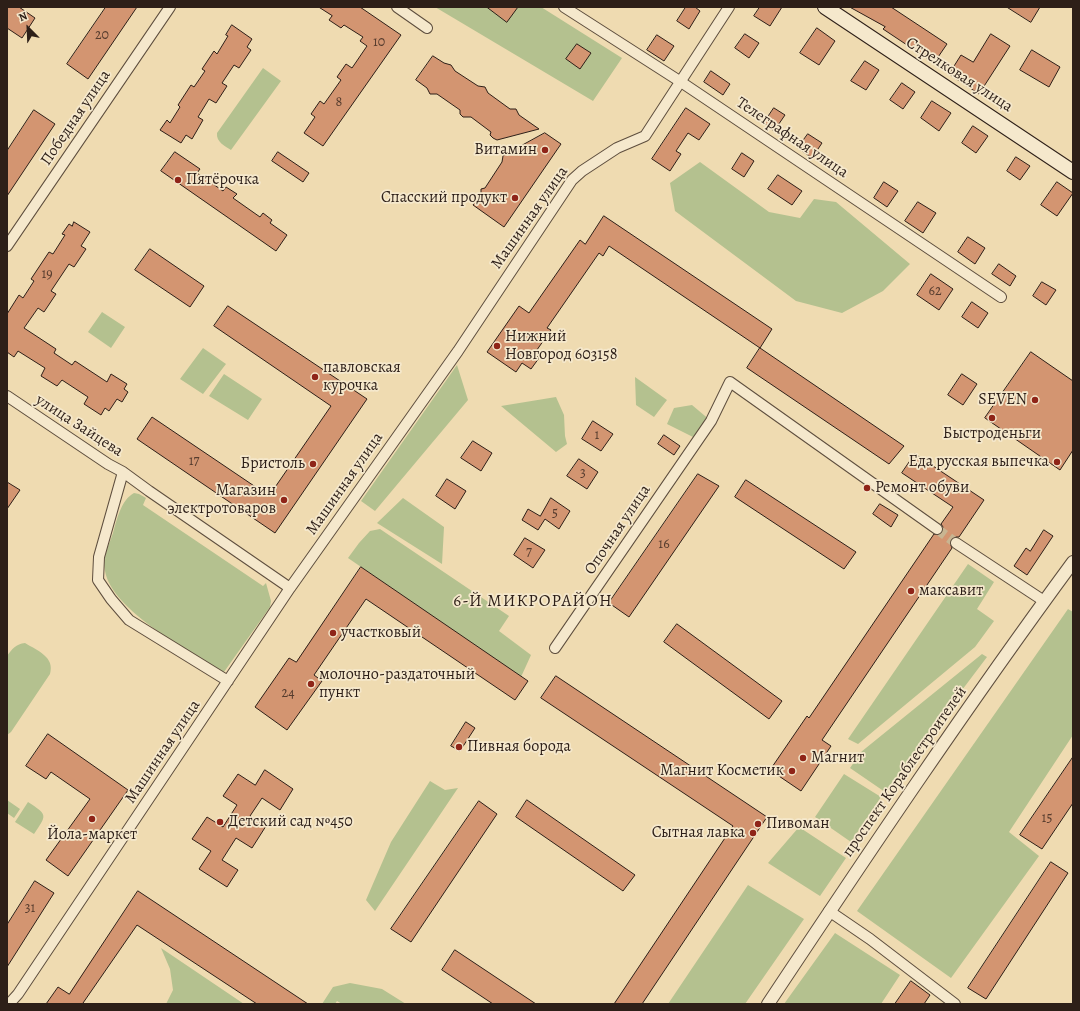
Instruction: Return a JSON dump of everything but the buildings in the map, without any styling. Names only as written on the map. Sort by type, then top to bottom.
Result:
[{"type":"main road","name":"Стрелковая улица","points":[[825,7],[1073,172]]},
{"type":"street","name":"Победная улица","points":[[7,246],[170,7]]},
{"type":"street","points":[[397,7],[427,28]]},
{"type":"street","name":"Телеграфная улица","points":[[564,7],[681,82],[1001,297]]},
{"type":"street","name":"Машинная улица","points":[[9,1004],[18,994],[290,588],[458,351],[572,180],[582,171],[617,148],[645,136],[729,7]]},
{"type":"street","name":"Опочная улица","points":[[555,648],[711,421],[730,382],[937,529]]},
{"type":"street","name":"улица Зайцева","points":[[7,396],[108,464],[123,472],[100,557],[98,580],[111,599],[129,620],[228,681]]},
{"type":"street","points":[[123,472],[290,588]]},
{"type":"street","points":[[956,543],[1044,601]]},
{"type":"street","name":"проспект Кораблестроителей","points":[[768,1004],[829,911],[1044,601],[1073,562]]},
{"type":"street","points":[[829,911],[870,939],[955,1004]]},
{"type":"green space","points":[[435,7],[541,7],[622,58],[593,101]]},
{"type":"green space","points":[[263,68],[281,81],[231,150],[219,141],[217,133]]},
{"type":"green space","points":[[700,162],[769,212],[800,218],[814,199],[836,202],[910,264],[883,291],[842,313],[796,301],[675,211],[670,183]]},
{"type":"green space","points":[[102,312],[125,327],[111,348],[88,332]]},
{"type":"green space","points":[[203,348],[226,364],[203,394],[180,379]]},
{"type":"green space","points":[[457,365],[468,400],[375,511],[361,501]]},
{"type":"green space","points":[[224,374],[262,399],[248,420],[209,396]]},
{"type":"green space","points":[[635,377],[667,400],[654,417],[636,405]]},
{"type":"green space","points":[[556,397],[564,415],[567,444],[556,452],[501,406]]},
{"type":"green space","points":[[692,405],[711,421],[693,437],[667,424],[674,408]]},
{"type":"green space","points":[[134,493],[146,498],[143,505],[263,586],[266,583],[271,601],[270,607],[224,672],[155,629],[122,601],[111,586],[104,566],[105,556],[120,510],[126,500]]},
{"type":"green space","points":[[403,498],[444,527],[442,564],[377,523]]},
{"type":"green space","points":[[380,529],[509,616],[499,631],[531,655],[521,677],[348,558],[370,531]]},
{"type":"green space","points":[[968,564],[994,582],[977,609],[994,621],[975,647],[858,744],[848,739]]},
{"type":"green space","points":[[1068,609],[1073,612],[1073,735],[1009,832],[1039,856],[951,978],[857,911]]},
{"type":"green space","points":[[25,643],[48,659],[51,668],[50,674],[11,732],[7,735],[7,656],[14,647]]},
{"type":"green space","points":[[982,654],[987,657],[885,792],[850,768],[861,752]]},
{"type":"green space","points":[[844,774],[881,797],[851,842],[815,817]]},
{"type":"green space","points":[[430,781],[445,790],[458,788],[375,911],[366,900],[391,842]]},
{"type":"green space","points":[[7,800],[20,809],[14,818],[7,813]]},
{"type":"green space","points":[[28,802],[39,810],[43,816],[41,823],[34,834],[15,822]]},
{"type":"green space","points":[[799,827],[846,858],[820,896],[768,863]]},
{"type":"green space","points":[[748,885],[804,919],[745,1004],[668,1004]]},
{"type":"green space","points":[[835,933],[900,975],[881,1004],[784,1004]]},
{"type":"green space","points":[[161,948],[244,1004],[166,1004],[173,990],[170,969]]},
{"type":"green space","points":[[350,983],[382,989],[406,1004],[342,1004],[337,1001],[335,1004],[322,1004],[333,987]]},
{"type":"tunnel","points":[[937,529],[956,543]]},
{"type":"place","name":"Витамин","points":[[545,150]]},
{"type":"place","name":"Пятёрочка","points":[[178,180]]},
{"type":"place","name":"Спасский продукт","points":[[515,198]]},
{"type":"place","name":"Нижний Новгород 603158","points":[[497,346]]},
{"type":"place","name":"павловская курочка","points":[[315,377]]},
{"type":"place","name":"SEVEN","points":[[1035,400]]},
{"type":"place","name":"Быстроденьги","points":[[992,418]]},
{"type":"place","name":"Еда русская выпечка","points":[[1057,462]]},
{"type":"place","name":"Бристоль","points":[[313,464]]},
{"type":"place","name":"Ремонт обуви","points":[[867,488]]},
{"type":"place","name":"Магазин электротоваров","points":[[284,500]]},
{"type":"place","name":"максавит","points":[[911,591]]},
{"type":"place","name":"участковый","points":[[333,633]]},
{"type":"place","name":"молочно-раздаточный пункт","points":[[311,684]]},
{"type":"place","name":"Пивная борода","points":[[459,747]]},
{"type":"place","name":"Магнит","points":[[803,758]]},
{"type":"place","name":"Магнит Косметик","points":[[792,771]]},
{"type":"place","name":"Йола-маркет","points":[[92,819]]},
{"type":"place","name":"Детский сад №450","points":[[220,822]]},
{"type":"place","name":"Пивоман","points":[[758,824]]},
{"type":"place","name":"Сытная лавка","points":[[753,833]]},
{"type":"district","name":"6-Й МИКРОРАЙОН","points":[[533,602]]}]
